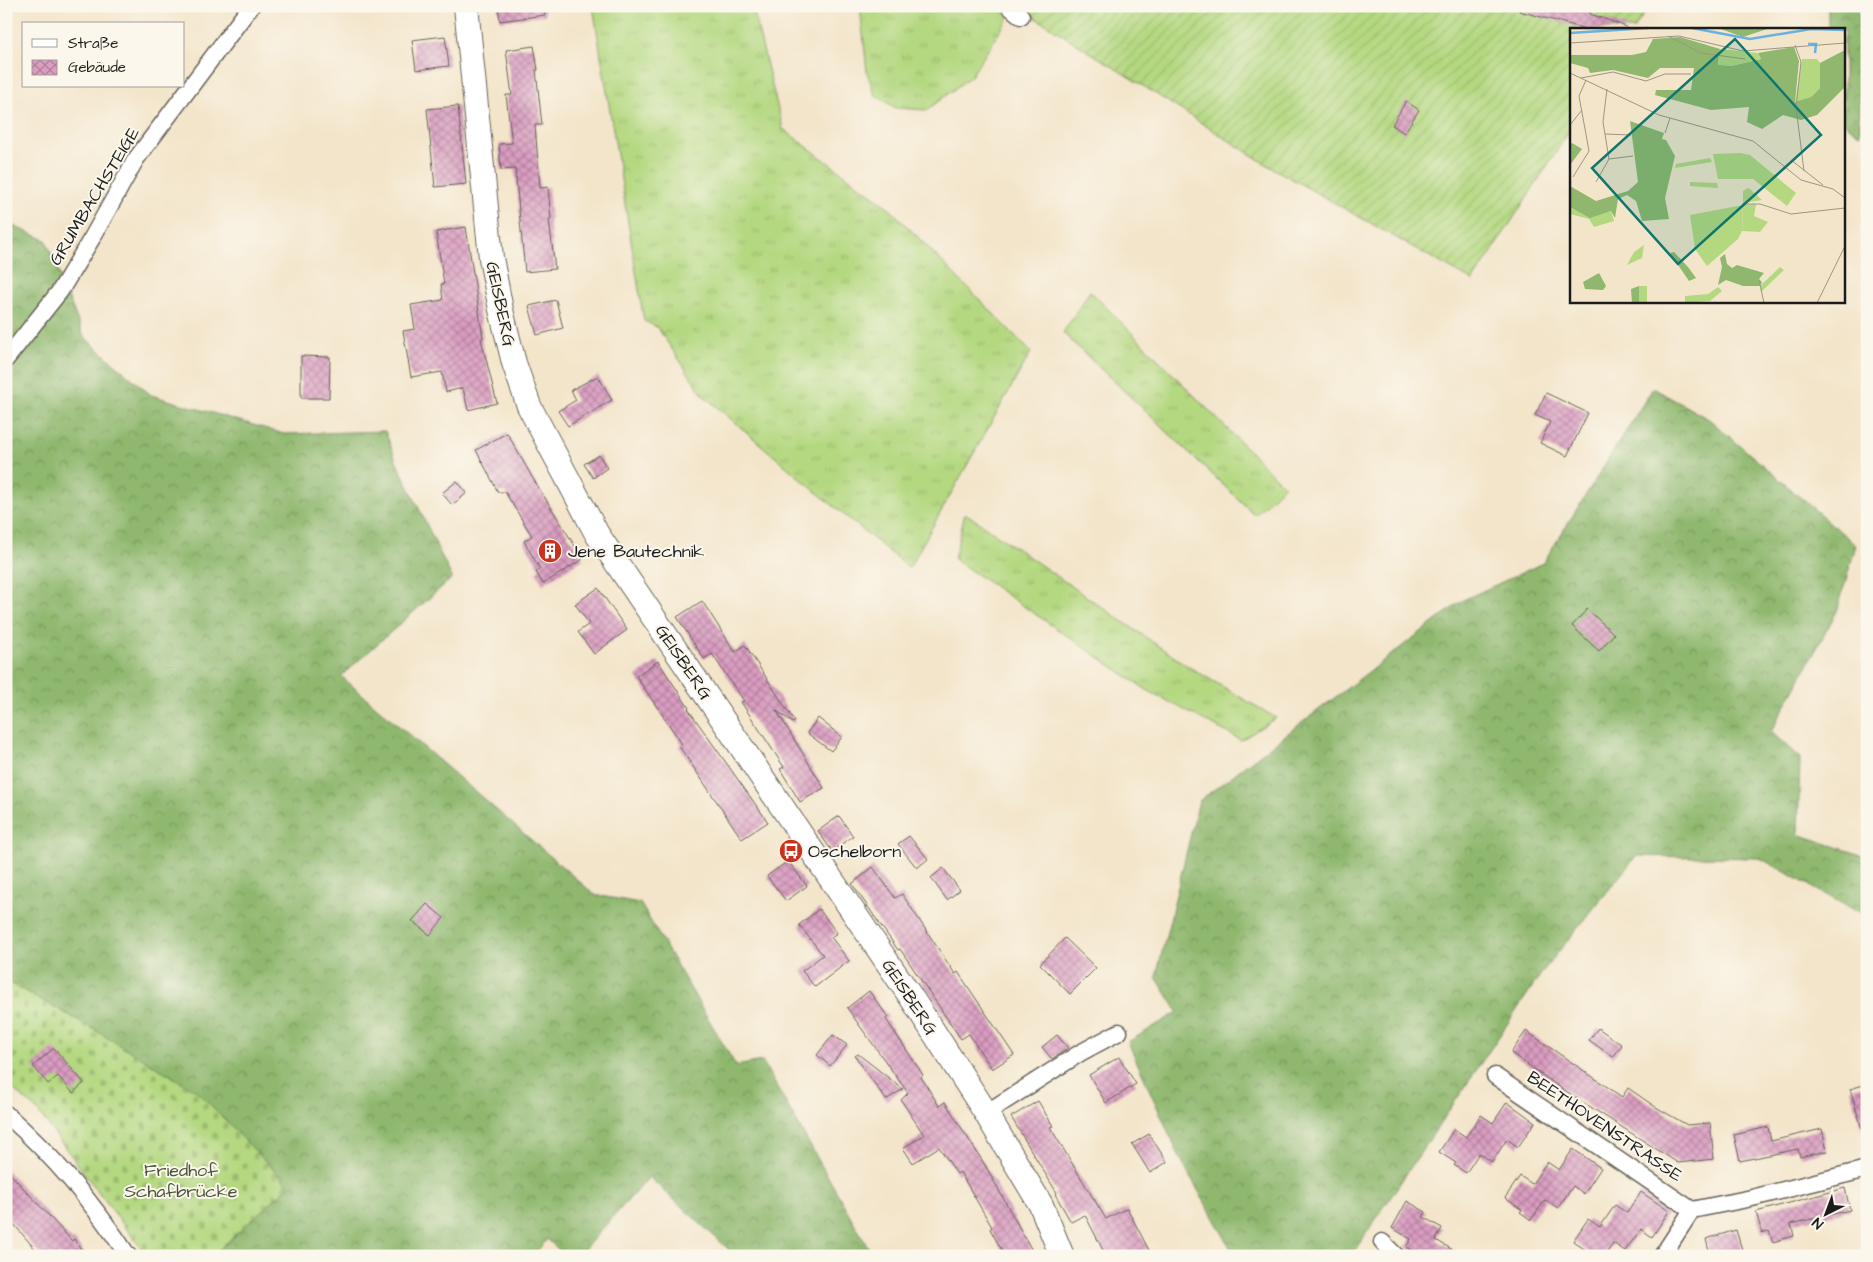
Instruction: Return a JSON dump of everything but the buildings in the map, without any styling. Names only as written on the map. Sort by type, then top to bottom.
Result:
[{"type":"street","name":"GRUMBACHSTEIGE","points":[[6,359],[60,291],[136,159],[251,6]]},
{"type":"street","name":"GEISBERG","points":[[466,6],[491,258],[514,363],[529,406],[597,534],[906,990],[986,1113],[1041,1205],[1062,1256]]},
{"type":"street","points":[[986,1113],[1080,1053],[1118,1032]]},
{"type":"street","name":"BEETHOVENSTRASSE","points":[[1495,1076],[1692,1210]]},
{"type":"street","points":[[6,1114],[72,1181],[111,1229],[128,1256]]},
{"type":"street","points":[[1662,1256],[1692,1210],[1752,1198],[1867,1169]]},
{"type":"street","points":[[1382,1242],[1396,1256]]},
{"type":"green space","points":[[593,6],[752,6],[783,129],[888,207],[1031,352],[909,568],[704,396],[657,327],[644,321]]},
{"type":"green space","points":[[860,6],[997,6],[1009,17],[971,76],[927,110],[896,108],[875,95],[867,72]]},
{"type":"green space","points":[[1025,6],[1649,6],[1635,28],[1570,28],[1570,130],[1473,281],[1269,166],[1022,9]]},
{"type":"green space","points":[[1828,6],[1859,6],[1860,135],[1846,124],[1846,28],[1828,28]]},
{"type":"green space","points":[[6,223],[46,240],[84,337],[151,395],[284,434],[385,431],[396,460],[452,578],[341,676],[595,895],[640,903],[736,1066],[762,1061],[873,1256],[736,1256],[649,1177],[578,1256],[566,1256],[547,1239],[533,1256],[212,1256],[236,1235],[76,1019],[6,981]]},
{"type":"green space","points":[[1090,291],[1284,486],[1255,515],[1063,333]]},
{"type":"green space","points":[[1653,388],[1710,420],[1856,545],[1837,611],[1771,732],[1800,758],[1798,834],[1867,857],[1867,915],[1848,907],[1760,858],[1636,856],[1543,971],[1351,1256],[1235,1256],[1180,1158],[1128,1042],[1178,1012],[1156,977],[1199,801],[1463,600],[1543,563]]},
{"type":"green space","points":[[965,513],[1189,667],[1276,718],[1241,740],[1147,690],[954,559]]},
{"type":"green space","name":"Friedhof Schafbrücke","points":[[6,981],[76,1019],[198,1092],[289,1186],[212,1256],[147,1256],[36,1109],[6,1083]]},
{"type":"place","name":"Jene Bautechnik","points":[[550,551]]},
{"type":"place","name":"Oschelborn","points":[[791,851]]}]
